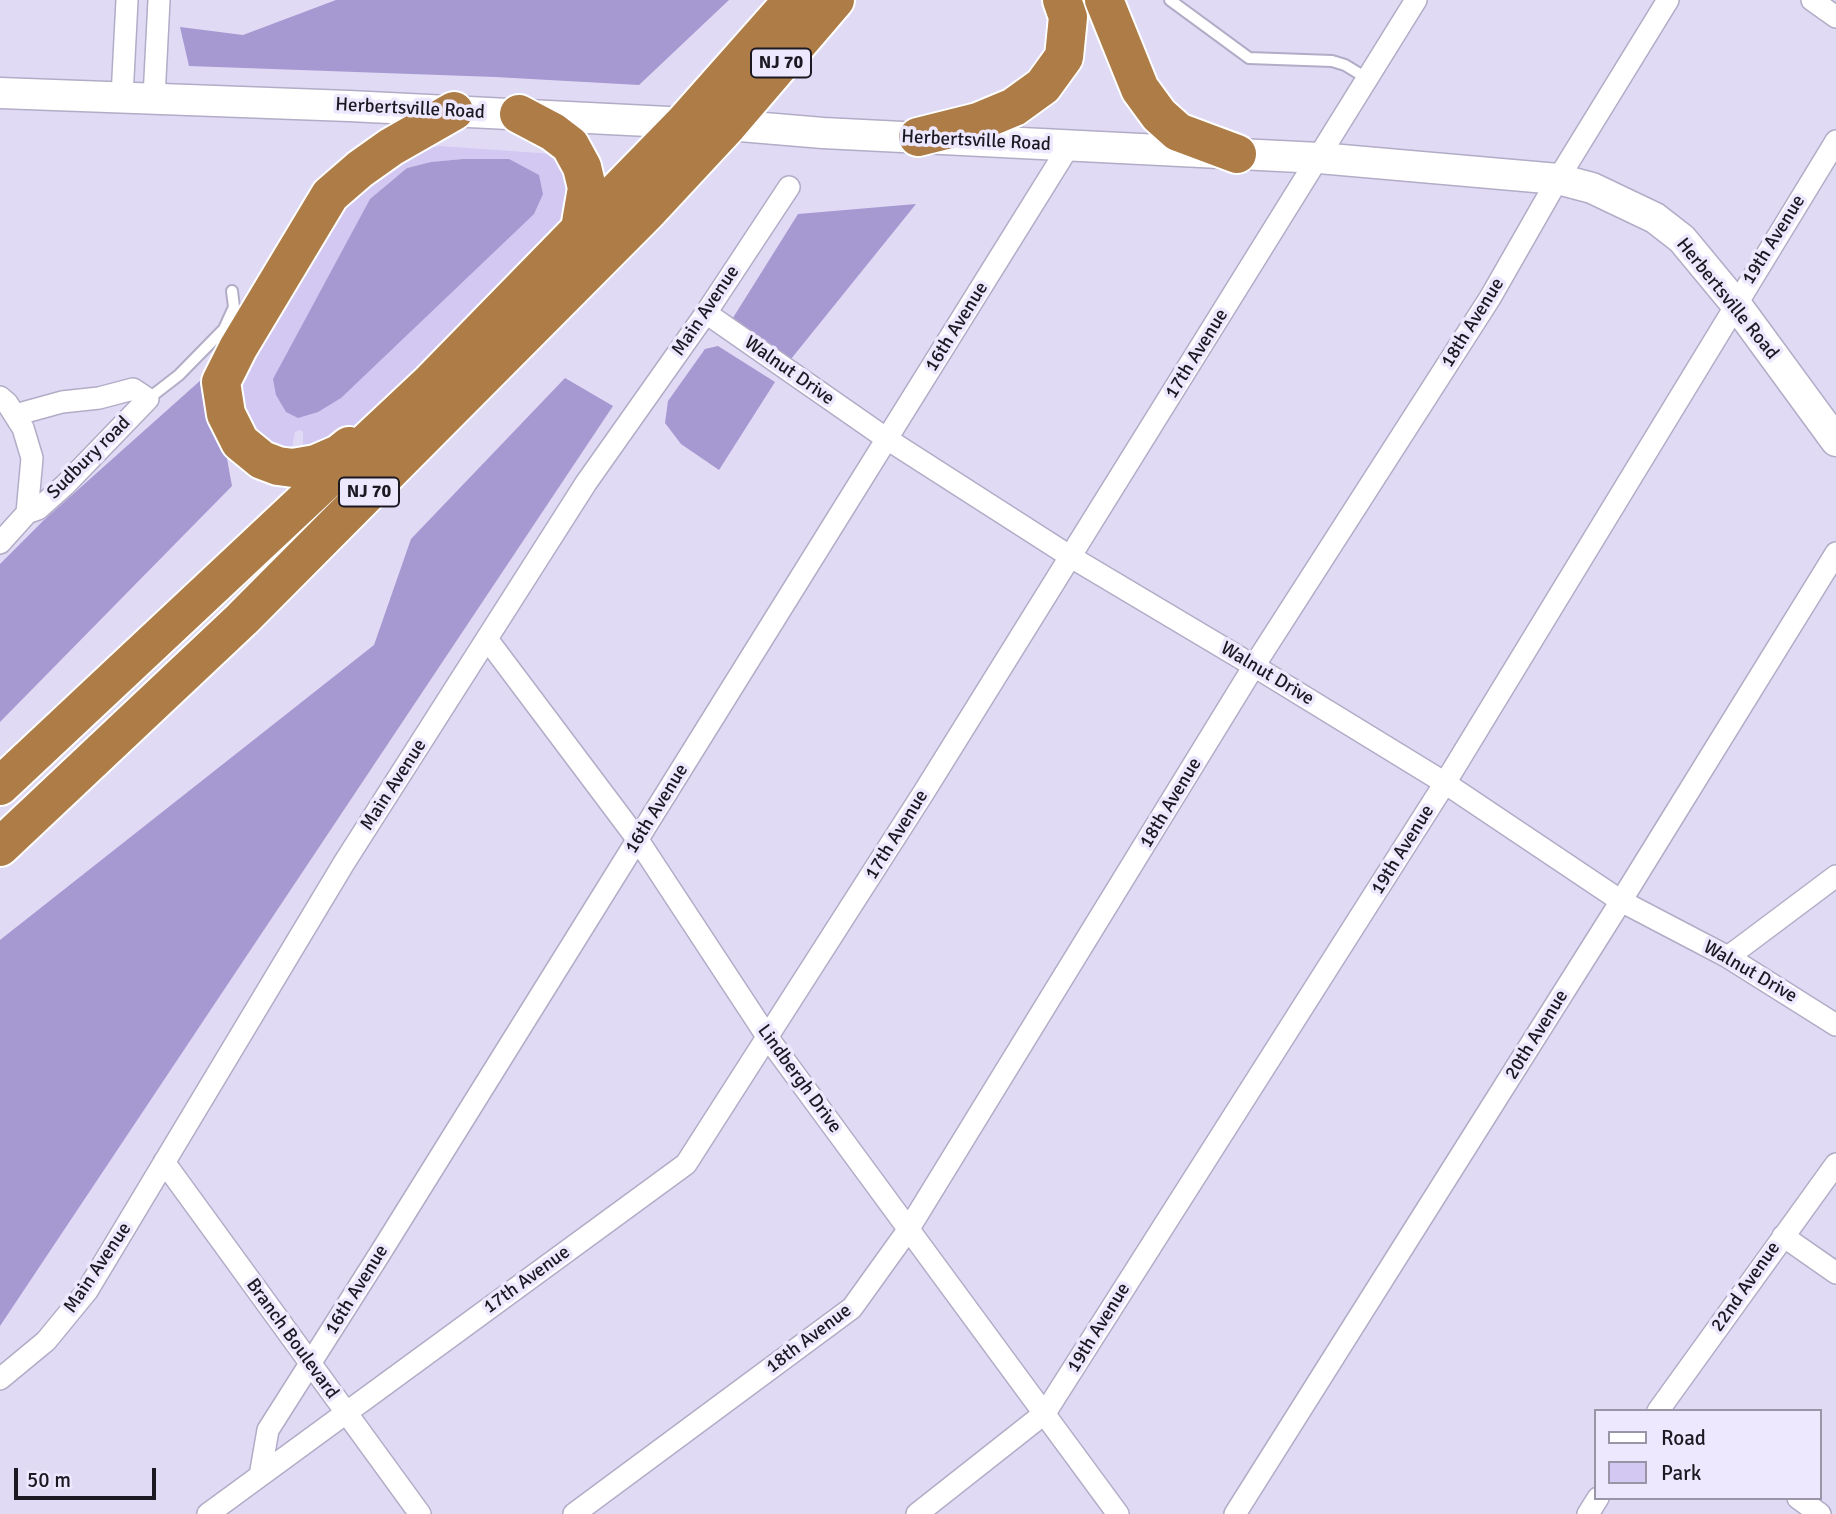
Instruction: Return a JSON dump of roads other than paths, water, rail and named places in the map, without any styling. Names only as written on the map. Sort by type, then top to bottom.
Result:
[{"type":"highway","name":"NJ 70","points":[[0,786],[430,383],[684,123],[793,0]]},
{"type":"highway","name":"NJ 70","points":[[0,847],[242,619],[647,212],[728,125],[835,0]]},
{"type":"highway","points":[[770,76],[851,0]]},
{"type":"highway","points":[[918,137],[978,122],[1014,107],[1043,86],[1064,57],[1068,17],[1062,0]]},
{"type":"highway","points":[[1104,0],[1140,89],[1159,115],[1178,132],[1237,154]]},
{"type":"highway","points":[[430,383],[339,454],[316,464],[293,468],[262,460],[240,442],[226,414],[221,382],[238,348],[330,195],[391,147],[454,111]]},
{"type":"highway","points":[[519,114],[562,138],[570,145],[582,167],[587,188],[580,229]]},
{"type":"main road","name":"Herbertsville Road","points":[[0,93],[728,125],[1319,158],[1558,179],[1592,188],[1655,218],[1682,239],[1735,303],[1836,441]]},
{"type":"street","points":[[122,97],[127,0]]},
{"type":"street","points":[[154,98],[159,0]]},
{"type":"street","name":"17th Avenue","points":[[208,1514],[686,1164],[1071,557],[1416,0]]},
{"type":"street","name":"18th Avenue","points":[[573,1514],[852,1308],[908,1230],[1254,666],[1489,298],[1558,179],[1668,0]]},
{"type":"street","points":[[1812,0],[1836,18]]},
{"type":"street","name":"19th Avenue","points":[[917,1514],[1045,1413],[1445,783],[1836,141]]},
{"type":"street","name":"16th Avenue","points":[[260,1476],[268,1430],[1069,146]]},
{"type":"street","name":"Main Avenue","points":[[0,1379],[46,1341],[87,1291],[344,863],[586,483],[706,313],[789,187]]},
{"type":"street","name":"Walnut Drive","points":[[706,313],[887,439],[1071,557],[1445,783],[1621,901],[1728,957],[1836,1025]]},
{"type":"street","points":[[15,415],[62,402],[140,393]]},
{"type":"street","name":"Sudbury road","points":[[0,543],[27,513],[38,509],[65,485],[140,393]]},
{"type":"street","points":[[0,397],[8,404],[23,428],[32,458],[27,513]]},
{"type":"street","name":"20th Avenue","points":[[1235,1514],[1833,566]]},
{"type":"street","name":"Lindbergh Drive","points":[[487,639],[638,840],[768,1038],[1118,1514]]},
{"type":"street","points":[[1728,957],[1836,876]]},
{"type":"street","name":"Branch Boulevard","points":[[164,1162],[420,1514]]},
{"type":"street","name":"22nd Avenue","points":[[1666,1408],[1783,1236],[1836,1164]]},
{"type":"street","points":[[1783,1236],[1836,1273]]},
{"type":"street","points":[[1801,1500],[1820,1514]]},
{"type":"lane","points":[[1170,0],[1249,58],[1332,61],[1345,65],[1368,79]]},
{"type":"lane","points":[[140,393],[179,375],[224,329],[234,307],[232,291]]}]
